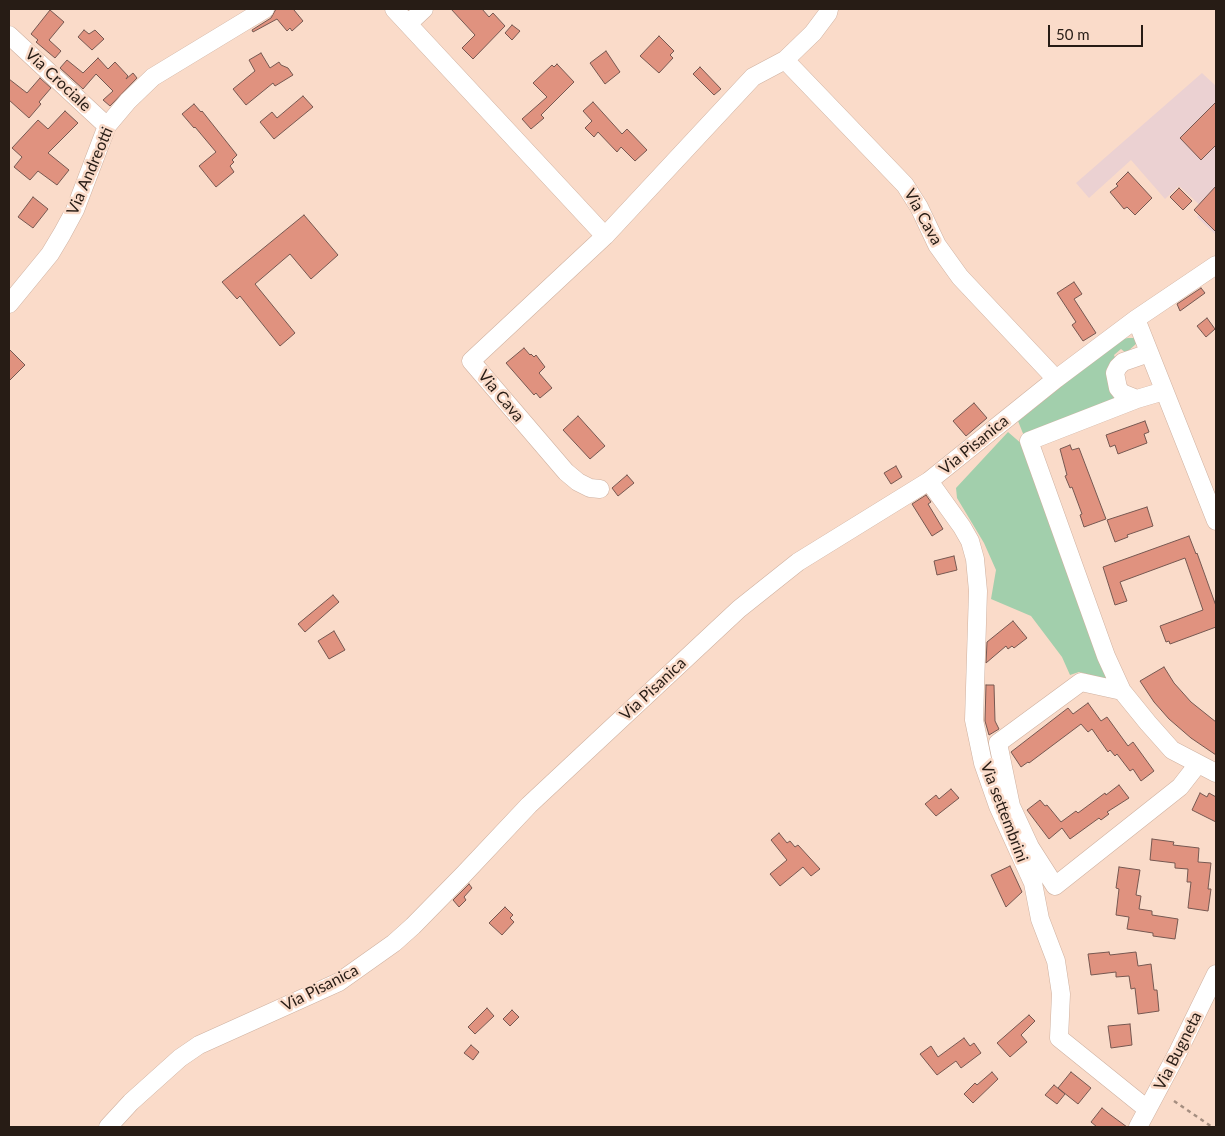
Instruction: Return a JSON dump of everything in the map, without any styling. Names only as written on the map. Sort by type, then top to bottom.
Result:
[{"type":"street","name":"Via Andreotti","points":[[9,304],[50,254],[75,210],[107,126],[128,101],[153,77],[265,9]]},
{"type":"street","points":[[394,9],[605,236]]},
{"type":"street","points":[[408,24],[424,9]]},
{"type":"street","name":"Via Cava","points":[[600,489],[590,488],[578,482],[566,472],[471,361],[605,236],[753,76],[785,60],[813,33],[829,9]]},
{"type":"street","name":"Via Crociale","points":[[9,35],[107,126]]},
{"type":"street","name":"Via Cava","points":[[785,60],[905,185],[919,207],[938,245],[960,277],[1056,379]]},
{"type":"street","name":"Via Pisanica","points":[[108,1127],[131,1102],[180,1058],[199,1045],[340,982],[394,943],[464,874],[529,805],[739,609],[798,562],[929,481],[1056,379],[1136,319],[1216,265]]},
{"type":"street","points":[[1136,319],[1216,521]]},
{"type":"street","points":[[1137,399],[1122,393],[1115,380],[1115,373],[1124,362],[1149,353]]},
{"type":"street","points":[[1164,390],[1029,441],[1106,656],[1122,691],[1172,750],[1216,773]]},
{"type":"street","name":"Via settembrini","points":[[929,481],[970,541],[978,592],[974,720],[983,763],[998,806],[1032,883],[1040,919],[1056,961],[1062,994],[1059,1038],[1147,1108]]},
{"type":"street","points":[[1122,691],[1081,682],[998,743],[1011,806],[1030,847],[1055,886],[1180,787],[1198,764]]},
{"type":"street","name":"Via Bugneta","points":[[1138,1127],[1178,1052],[1216,974]]},
{"type":"path","points":[[1174,1101],[1212,1127]]},
{"type":"shaded area","points":[[1202,73],[1216,86],[1216,235],[1197,217],[1204,209],[1179,186],[1165,199],[1131,160],[1089,198],[1076,183]]},
{"type":"green space","points":[[1135,338],[1137,343],[1126,353],[1121,349],[1114,355],[1120,399],[1024,436],[1018,421],[1103,352],[1119,340]]},
{"type":"green space","points":[[1008,432],[1023,445],[1113,681],[1079,672],[1070,675],[1062,657],[1031,616],[991,599],[996,570],[984,543],[957,498],[956,488]]},
{"type":"building","points":[[276,9],[296,9],[294,10],[303,21],[292,31],[290,28],[287,31],[277,19],[253,32],[252,30],[271,18]]},
{"type":"building","points":[[451,9],[482,9],[489,17],[493,13],[505,26],[473,59],[462,48],[475,35]]},
{"type":"building","points":[[50,10],[64,22],[49,40],[61,51],[55,58],[36,42],[38,40],[31,34]]},
{"type":"building","points":[[512,25],[520,31],[512,40],[505,33]]},
{"type":"building","points":[[84,30],[89,34],[95,30],[104,39],[92,50],[78,37]]},
{"type":"building","points":[[659,36],[674,51],[670,55],[673,58],[659,73],[640,56]]},
{"type":"building","points":[[606,51],[620,72],[605,84],[590,63]]},
{"type":"building","points":[[261,53],[270,68],[279,62],[288,68],[293,75],[275,86],[273,83],[246,105],[233,89],[255,71],[249,60]]},
{"type":"building","points":[[98,58],[108,69],[115,62],[128,76],[126,79],[133,73],[137,78],[110,106],[103,100],[113,91],[96,74],[83,89],[60,68],[67,60],[83,73]]},
{"type":"building","points":[[557,64],[574,82],[541,115],[544,118],[531,129],[522,119],[547,97],[533,83],[552,65],[554,67]]},
{"type":"building","points":[[700,67],[721,89],[714,95],[693,74]]},
{"type":"building","points":[[40,78],[51,88],[29,118],[9,100],[9,79],[27,93]]},
{"type":"building","points":[[303,96],[313,107],[274,139],[260,122],[272,112],[277,118]]},
{"type":"building","points":[[593,102],[622,134],[627,129],[647,150],[635,161],[621,147],[617,152],[598,132],[594,137],[585,128],[592,121],[583,111]]},
{"type":"building","points":[[1216,102],[1216,145],[1201,160],[1180,138]]},
{"type":"building","points":[[194,104],[202,111],[237,155],[232,160],[234,162],[230,166],[234,172],[216,187],[199,166],[216,152],[182,114]]},
{"type":"building","points":[[65,111],[78,123],[48,153],[69,170],[57,185],[38,171],[30,180],[14,167],[22,157],[12,148],[38,120],[48,129]]},
{"type":"building","points":[[1128,172],[1152,198],[1135,215],[1127,207],[1124,209],[1110,192],[1118,186],[1116,184]]},
{"type":"building","points":[[1216,186],[1216,232],[1194,210]]},
{"type":"building","points":[[1179,188],[1192,201],[1183,210],[1170,197]]},
{"type":"building","points":[[33,197],[48,209],[33,228],[18,217]]},
{"type":"building","points":[[304,215],[338,255],[311,279],[290,254],[255,284],[295,333],[280,346],[240,296],[237,299],[222,282]]},
{"type":"building","points":[[1074,282],[1082,294],[1074,299],[1096,333],[1083,341],[1072,325],[1076,322],[1057,293]]},
{"type":"building","points":[[1201,288],[1205,293],[1180,311],[1177,304]]},
{"type":"building","points":[[1207,318],[1215,329],[1206,337],[1197,326]]},
{"type":"building","points":[[524,348],[530,355],[534,357],[536,355],[545,367],[539,373],[552,388],[540,398],[536,393],[534,395],[506,363]]},
{"type":"building","points":[[9,349],[25,365],[9,381]]},
{"type":"building","points":[[974,403],[987,418],[966,436],[953,421]]},
{"type":"building","points":[[578,416],[605,446],[590,459],[563,430]]},
{"type":"building","points":[[1145,421],[1149,432],[1144,434],[1147,443],[1118,454],[1115,445],[1110,447],[1106,435]]},
{"type":"building","points":[[1070,445],[1072,450],[1079,448],[1106,519],[1084,527],[1080,515],[1082,514],[1072,487],[1070,488],[1065,476],[1067,475],[1060,449]]},
{"type":"building","points":[[896,466],[902,477],[891,484],[884,473]]},
{"type":"building","points":[[627,475],[634,483],[618,496],[612,488]]},
{"type":"building","points":[[926,495],[931,502],[928,504],[943,529],[932,536],[912,504]]},
{"type":"building","points":[[1147,507],[1153,526],[1127,535],[1128,537],[1115,542],[1107,520]]},
{"type":"building","points":[[1189,536],[1216,606],[1216,627],[1170,644],[1169,641],[1166,642],[1160,626],[1203,610],[1185,558],[1120,582],[1127,601],[1115,605],[1103,567]]},
{"type":"building","points":[[954,556],[957,570],[937,575],[934,561]]},
{"type":"building","points":[[333,595],[339,602],[305,632],[298,624]]},
{"type":"building","points":[[1013,621],[1027,638],[1014,648],[1012,646],[1008,649],[1006,646],[986,663],[987,642]]},
{"type":"building","points":[[334,631],[345,650],[329,659],[318,641]]},
{"type":"building","points":[[1164,667],[1174,683],[1191,702],[1216,722],[1216,755],[1191,738],[1169,719],[1154,702],[1140,681]]},
{"type":"building","points":[[986,685],[994,685],[995,721],[999,729],[989,735],[985,721]]},
{"type":"building","points":[[1088,703],[1101,721],[1107,717],[1128,746],[1133,742],[1154,771],[1141,781],[1133,769],[1130,771],[1117,754],[1115,756],[1110,750],[1108,752],[1092,729],[1088,732],[1081,724],[1021,767],[1011,752],[1068,708],[1073,714]]},
{"type":"building","points":[[1119,785],[1129,798],[1107,812],[1109,814],[1101,820],[1099,818],[1070,839],[1062,828],[1049,839],[1027,810],[1040,800],[1045,806],[1047,805],[1061,822],[1076,811],[1078,813]]},
{"type":"building","points":[[951,789],[959,798],[936,816],[925,804],[936,795],[939,799]]},
{"type":"building","points":[[1200,793],[1207,797],[1209,793],[1216,797],[1216,822],[1192,810]]},
{"type":"building","points":[[779,833],[787,843],[790,841],[795,847],[798,845],[820,869],[811,876],[803,867],[780,886],[770,874],[787,860],[771,840]]},
{"type":"building","points":[[1152,839],[1174,842],[1173,845],[1199,848],[1198,862],[1211,863],[1208,889],[1211,889],[1208,911],[1188,908],[1191,882],[1187,882],[1188,869],[1175,868],[1175,863],[1150,860]]},
{"type":"building","points":[[1010,866],[1022,892],[1006,907],[991,875]]},
{"type":"building","points":[[1119,867],[1140,870],[1136,895],[1141,896],[1139,909],[1152,911],[1152,915],[1178,919],[1175,939],[1153,936],[1153,933],[1127,929],[1129,917],[1116,915],[1119,889],[1116,888]]},
{"type":"building","points":[[469,884],[472,888],[464,897],[466,900],[459,907],[453,900]]},
{"type":"building","points":[[505,907],[513,915],[510,918],[514,922],[502,935],[489,923]]},
{"type":"building","points":[[1109,952],[1110,955],[1136,952],[1138,966],[1151,964],[1154,990],[1157,990],[1159,1011],[1138,1014],[1135,988],[1131,989],[1129,976],[1116,977],[1116,972],[1091,975],[1088,954]]},
{"type":"building","points":[[487,1008],[494,1016],[475,1034],[468,1027]]},
{"type":"building","points":[[512,1010],[519,1017],[510,1026],[503,1019]]},
{"type":"building","points":[[1029,1015],[1035,1021],[1021,1035],[1027,1042],[1010,1057],[997,1043]]},
{"type":"building","points":[[1130,1024],[1132,1045],[1111,1048],[1108,1026]]},
{"type":"building","points":[[964,1038],[970,1046],[974,1043],[981,1053],[961,1068],[956,1061],[937,1075],[920,1054],[931,1046],[938,1057]]},
{"type":"building","points":[[471,1045],[479,1052],[473,1060],[464,1053]]},
{"type":"building","points":[[992,1072],[998,1079],[973,1103],[964,1094],[975,1083],[977,1085]]},
{"type":"building","points":[[1071,1072],[1091,1088],[1078,1104],[1058,1088]]},
{"type":"building","points":[[1054,1085],[1065,1094],[1057,1104],[1045,1095]]},
{"type":"building","points":[[1102,1108],[1127,1127],[1097,1127],[1091,1122]]}]
